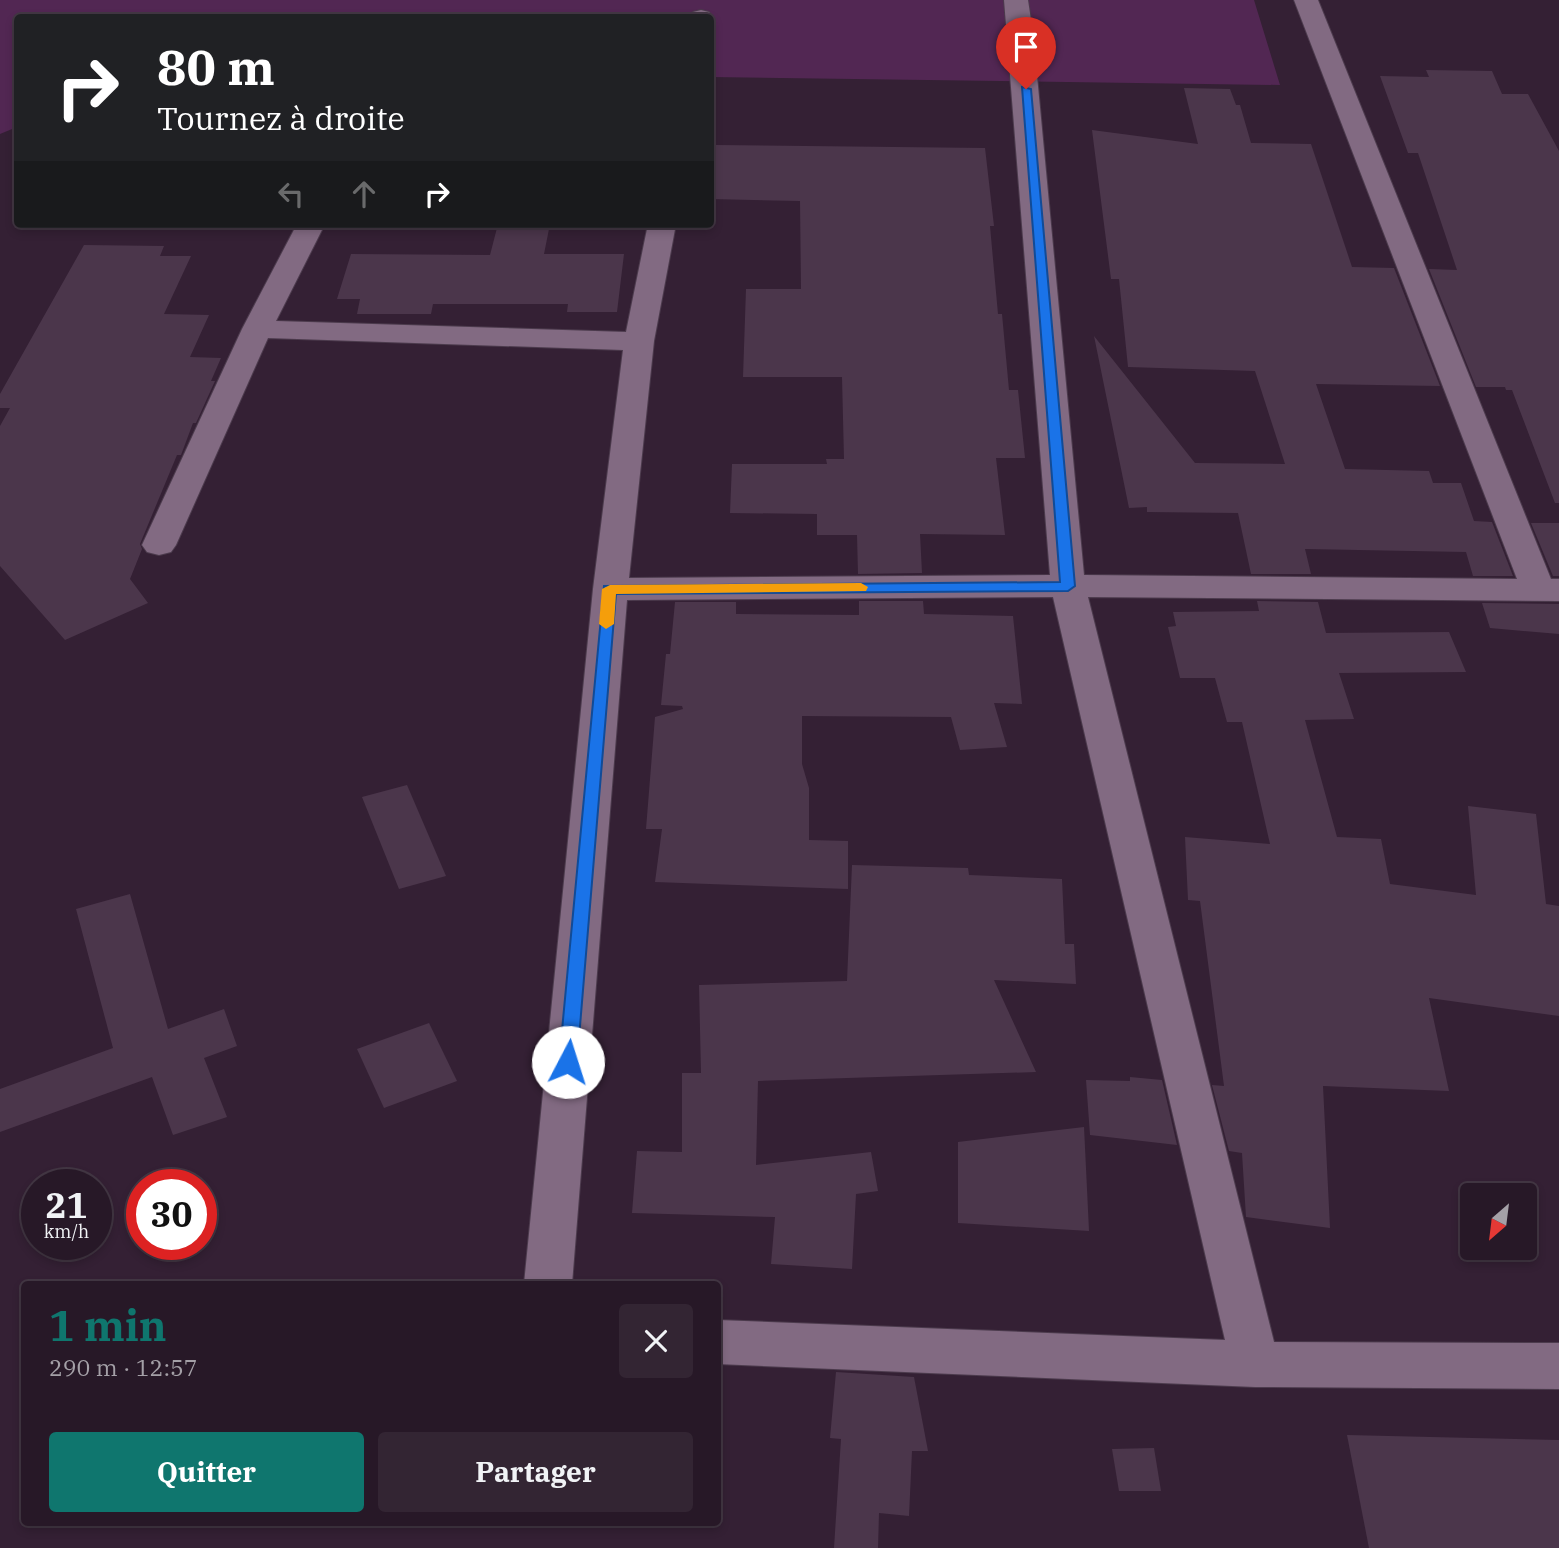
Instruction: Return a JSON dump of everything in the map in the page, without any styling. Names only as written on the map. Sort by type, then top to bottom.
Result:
[{"type":"street","points":[[1016,0],[1068,586],[1255,1364]]},
{"type":"street","points":[[610,589],[1068,586],[1549,589],[1307,0]]},
{"type":"street","points":[[159,545],[257,328],[310,228]]},
{"type":"street","points":[[548,1281],[610,589],[639,341],[661,228]]},
{"type":"street","points":[[257,328],[639,341]]},
{"type":"street","points":[[721,1342],[1255,1364],[1559,1366]]},
{"type":"shaded area","points":[[0,0],[1254,0],[1280,85],[714,77],[714,14],[14,14],[14,128],[0,134]]},
{"type":"building","points":[[1426,70],[1492,71],[1502,94],[1528,94],[1559,151],[1559,503],[1555,503],[1512,390],[1506,390],[1505,387],[1476,387],[1429,269],[1457,270],[1418,153],[1408,153],[1380,76],[1429,77]]},
{"type":"building","points":[[1184,88],[1230,89],[1236,105],[1240,105],[1251,143],[1311,144],[1352,267],[1394,268],[1440,386],[1316,384],[1345,469],[1429,471],[1433,483],[1461,483],[1474,521],[1492,522],[1513,576],[1473,576],[1466,552],[1305,549],[1311,574],[1251,574],[1238,513],[1147,512],[1147,507],[1129,508],[1094,336],[1195,463],[1285,464],[1255,371],[1128,367],[1119,279],[1111,279],[1092,130],[1198,144]]},
{"type":"building","points":[[715,145],[985,148],[994,226],[990,226],[998,314],[1002,314],[1009,390],[1018,390],[1025,458],[996,458],[1005,535],[920,534],[922,573],[858,574],[857,535],[817,535],[817,514],[730,513],[732,464],[827,464],[826,459],[844,459],[842,377],[743,377],[746,289],[801,289],[800,201],[714,199]]},
{"type":"building","points":[[497,228],[549,228],[544,254],[624,254],[617,312],[567,312],[568,304],[433,304],[431,314],[357,314],[360,299],[337,299],[351,254],[490,255]]},
{"type":"building","points":[[84,245],[164,246],[160,256],[191,256],[164,314],[209,315],[190,357],[221,358],[211,381],[215,381],[196,423],[193,423],[181,455],[177,455],[140,544],[142,549],[130,579],[148,603],[65,640],[0,566],[0,426],[10,408],[0,408],[0,394]]},
{"type":"building","points":[[1531,523],[1559,523],[1559,576],[1553,576]]},
{"type":"building","points":[[859,601],[923,601],[924,614],[1013,616],[1022,704],[994,703],[1007,747],[960,750],[951,717],[802,716],[802,764],[809,788],[809,840],[848,841],[848,889],[655,882],[662,829],[646,829],[655,717],[683,709],[682,706],[661,705],[675,602],[736,602],[736,614],[859,615]]},
{"type":"building","points":[[1257,601],[1318,602],[1326,633],[1449,632],[1466,672],[1339,673],[1354,719],[1305,720],[1337,837],[1381,839],[1390,884],[1476,895],[1468,806],[1536,814],[1546,904],[1559,906],[1559,1016],[1429,998],[1449,1091],[1323,1086],[1330,1228],[1246,1217],[1242,1153],[1229,1151],[1212,1085],[1224,1086],[1200,901],[1188,900],[1185,837],[1270,844],[1242,722],[1227,722],[1215,678],[1180,678],[1168,627],[1176,626],[1173,612],[1259,611]]},
{"type":"building","points":[[1482,603],[1559,604],[1559,634],[1490,628]]},
{"type":"building","points":[[407,785],[446,876],[399,889],[362,797]]},
{"type":"building","points":[[852,865],[968,868],[969,875],[1062,879],[1065,944],[1074,944],[1076,984],[994,980],[1036,1072],[758,1081],[756,1165],[871,1152],[878,1191],[856,1194],[852,1269],[771,1264],[775,1217],[632,1213],[637,1151],[682,1152],[682,1073],[701,1073],[699,985],[847,981]]},
{"type":"building","points":[[130,894],[168,1029],[224,1009],[237,1046],[204,1058],[227,1117],[173,1135],[152,1077],[0,1132],[0,1089],[113,1048],[76,909]]},
{"type":"building","points":[[429,1023],[457,1081],[384,1108],[357,1049]]},
{"type":"building","points":[[1130,1077],[1162,1080],[1177,1145],[1090,1135],[1086,1080],[1130,1081]]},
{"type":"building","points":[[1084,1127],[1089,1231],[958,1223],[958,1142]]},
{"type":"building","points":[[836,1372],[914,1377],[928,1451],[912,1451],[909,1516],[879,1513],[878,1548],[834,1548],[841,1439],[830,1438]]},
{"type":"building","points":[[1347,1435],[1559,1440],[1559,1548],[1369,1548]]},
{"type":"building","points":[[1154,1448],[1161,1491],[1119,1491],[1112,1449]]},
{"type":"slow traffic","points":[[606,624],[610,589],[861,587]]},
{"type":"route","points":[[568,1062],[610,589],[1068,586],[1026,89]]}]
